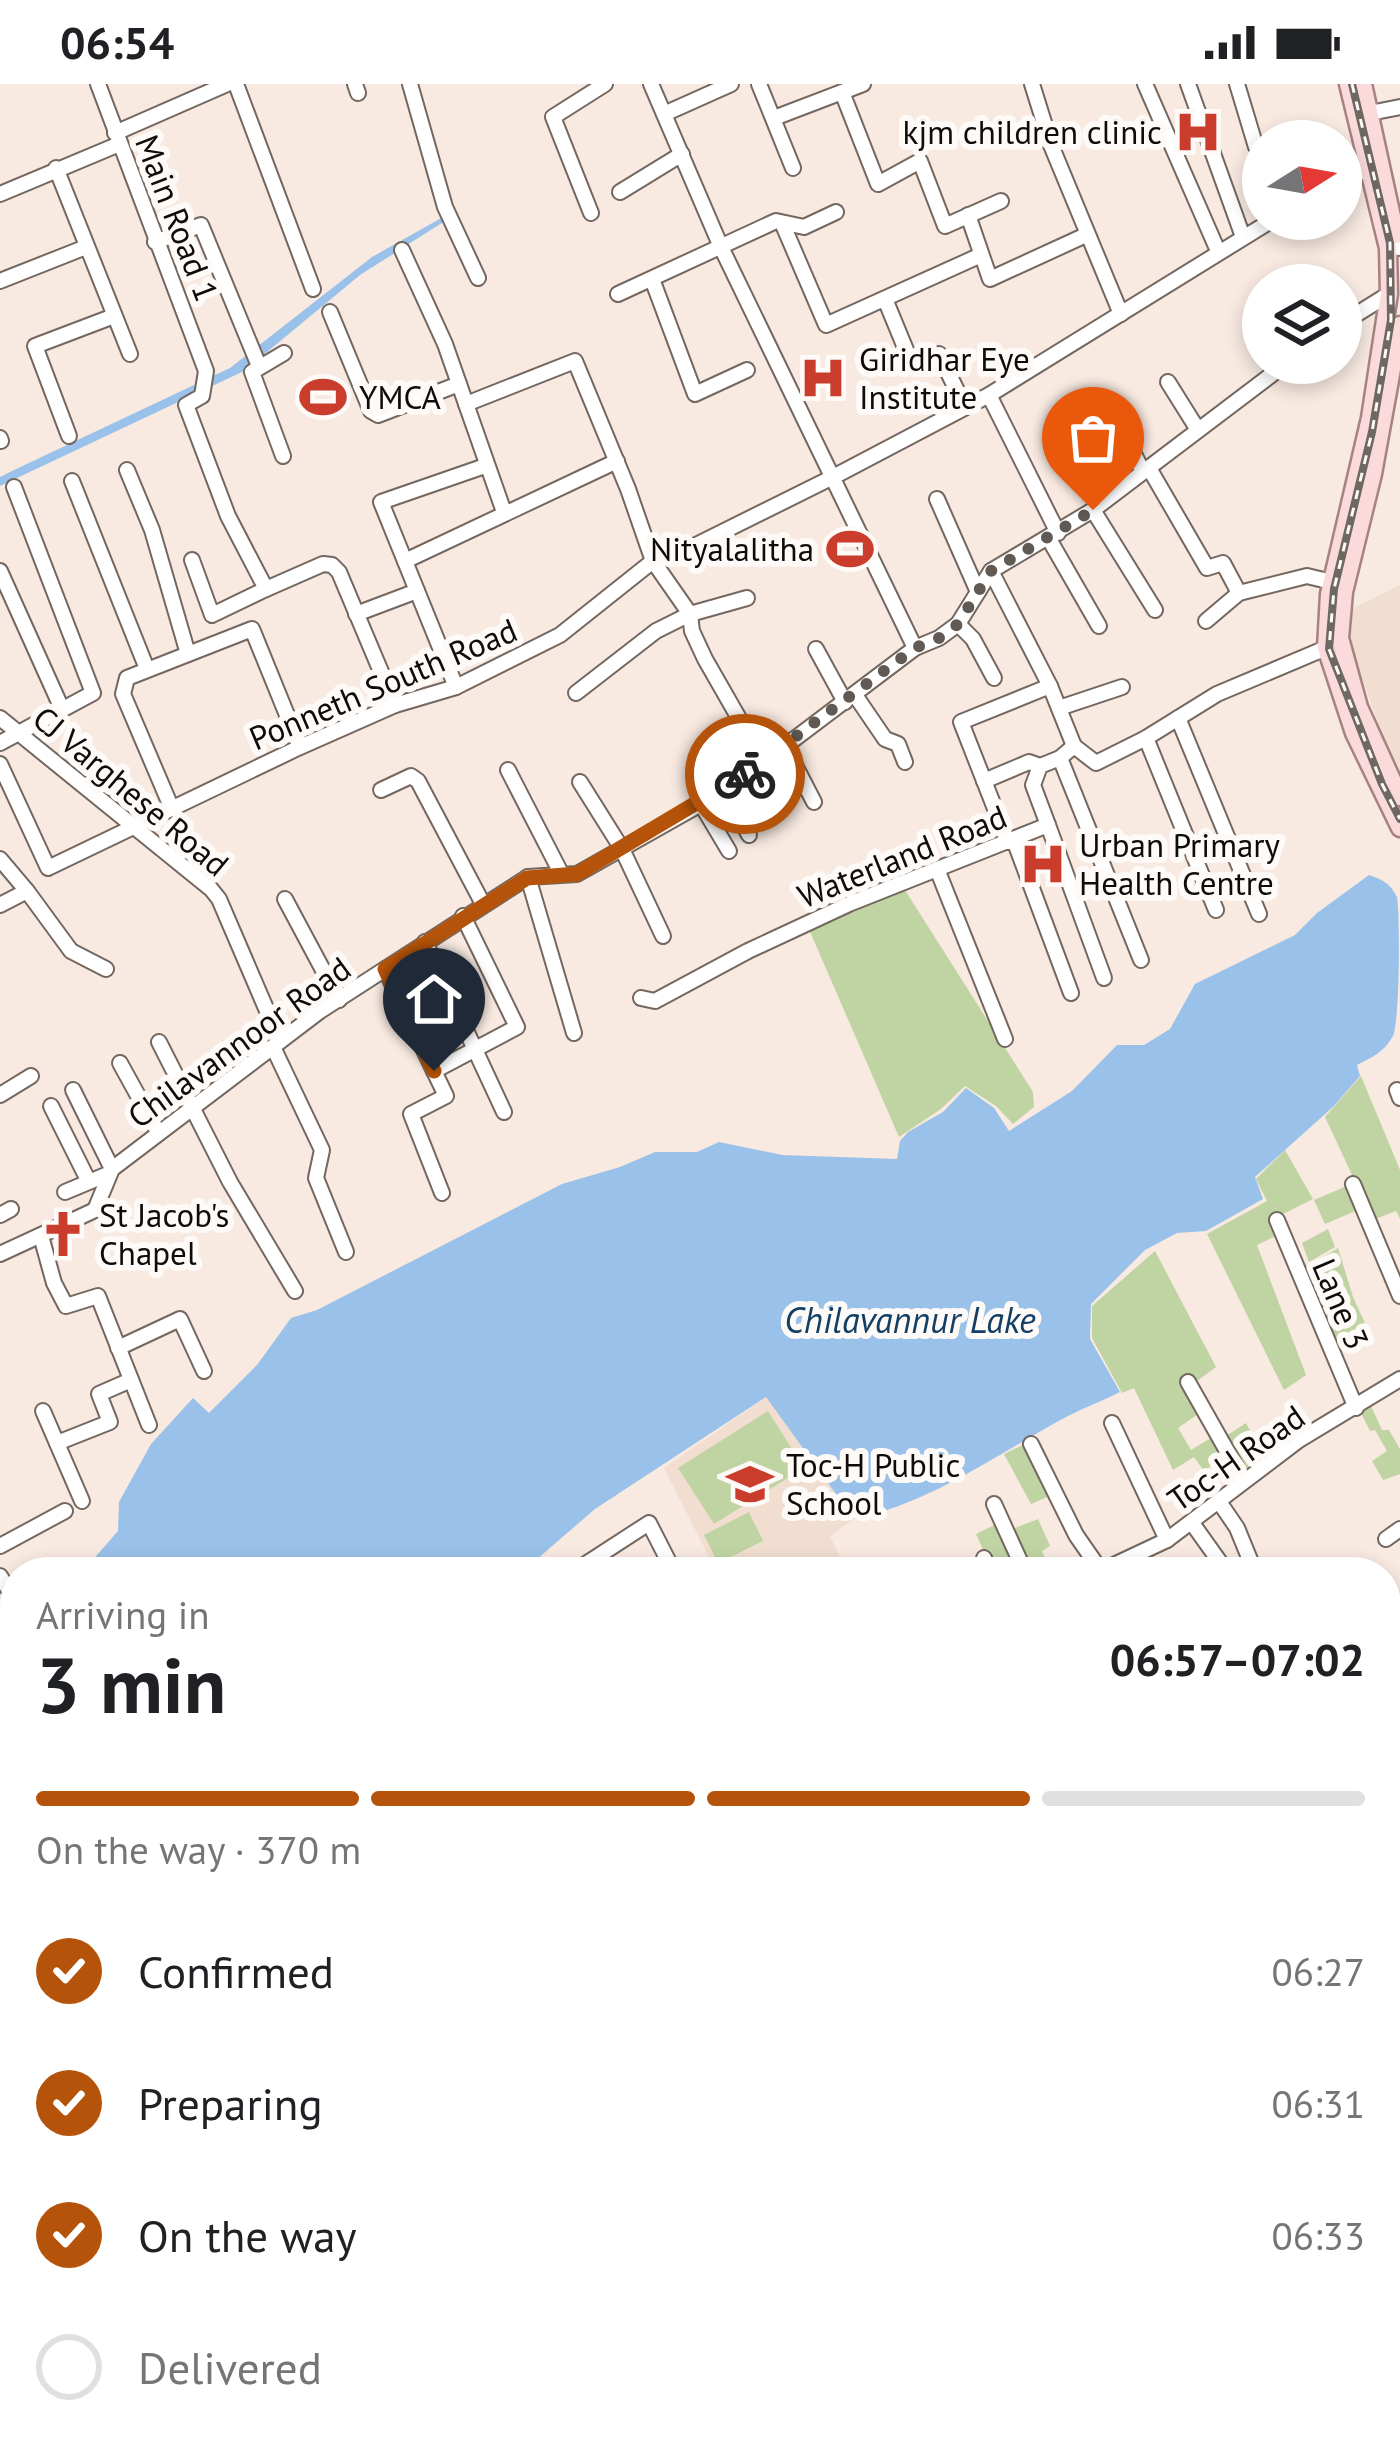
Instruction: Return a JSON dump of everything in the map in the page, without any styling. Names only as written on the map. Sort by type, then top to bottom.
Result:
[{"type":"main road","points":[[1348,84],[1397,251]]},
{"type":"main road","points":[[1363,84],[1397,251],[1370,418],[1332,582],[1326,648],[1354,733],[1400,828]]},
{"type":"main road","points":[[1400,325],[1395,380],[1344,592],[1340,638],[1359,706],[1400,797]]},
{"type":"street","name":"Main Road 1","points":[[98,84],[206,371],[202,396],[187,404],[228,516],[266,589]]},
{"type":"street","points":[[0,194],[232,84],[313,289]]},
{"type":"street","points":[[410,84],[445,207],[478,278]]},
{"type":"street","points":[[591,213],[553,116],[604,84]]},
{"type":"street","points":[[651,84],[722,247],[915,648]]},
{"type":"street","points":[[664,114],[731,84]]},
{"type":"street","points":[[759,84],[793,168]]},
{"type":"street","points":[[774,118],[863,84]]},
{"type":"street","points":[[1032,84],[1086,235],[1121,314]]},
{"type":"street","points":[[1145,84],[1218,250]]},
{"type":"street","points":[[1188,84],[1242,233]]},
{"type":"street","points":[[1237,84],[1248,120]]},
{"type":"street","points":[[842,92],[878,184],[920,161],[945,226],[1000,201]]},
{"type":"street","points":[[1370,112],[1400,107]]},
{"type":"street","points":[[620,192],[682,154]]},
{"type":"street","points":[[56,168],[130,355]]},
{"type":"street","points":[[1362,172],[1370,168]]},
{"type":"street","points":[[618,295],[776,221],[804,227],[836,212]]},
{"type":"street","points":[[968,215],[990,279],[1086,235]]},
{"type":"street","points":[[154,242],[201,225],[259,366]]},
{"type":"street","points":[[783,225],[826,325],[981,255]]},
{"type":"street","name":"Ponneth South Road","points":[[0,764],[48,868],[300,747],[395,706],[457,687],[560,635],[653,561],[684,551],[989,395],[1242,237]]},
{"type":"street","points":[[0,281],[86,247]]},
{"type":"street","points":[[402,250],[459,384],[504,512]]},
{"type":"street","points":[[652,279],[694,394],[747,370]]},
{"type":"street","points":[[1362,311],[1389,294]]},
{"type":"street","points":[[885,299],[913,368],[939,354],[964,407]]},
{"type":"street","points":[[330,312],[371,411],[378,415],[459,384]]},
{"type":"street","points":[[69,436],[34,346],[114,316]]},
{"type":"street","points":[[283,456],[252,372],[284,353]]},
{"type":"street","points":[[466,404],[575,361],[653,561],[690,614],[705,659],[764,762]]},
{"type":"street","points":[[1168,382],[1198,430]]},
{"type":"street","name":"Chilavannoor Road","points":[[0,1254],[95,1210],[110,1171],[158,1132],[276,1044],[463,916],[527,878],[577,874],[764,762],[915,648],[958,624],[991,571],[1093,510],[1259,384]]},
{"type":"street","points":[[989,395],[1099,626]]},
{"type":"street","points":[[1121,428],[1207,568],[1223,563],[1240,593]]},
{"type":"street","points":[[405,561],[616,461]]},
{"type":"street","points":[[457,687],[381,502],[485,466]]},
{"type":"street","points":[[127,470],[152,530],[188,654]]},
{"type":"street","points":[[72,482],[147,669]]},
{"type":"street","points":[[0,743],[93,693],[14,487]]},
{"type":"street","points":[[937,499],[978,592]]},
{"type":"street","points":[[1093,510],[1155,610]]},
{"type":"street","points":[[192,560],[212,615],[323,564],[332,565],[395,706]]},
{"type":"street","points":[[0,571],[62,709]]},
{"type":"street","points":[[991,571],[1050,686],[1074,746],[1096,763],[1217,694],[1326,648]]},
{"type":"street","points":[[1206,621],[1240,593],[1307,576],[1332,582]]},
{"type":"street","points":[[356,614],[417,591]]},
{"type":"street","points":[[576,693],[656,631],[690,614],[747,598]]},
{"type":"street","points":[[958,624],[974,640],[994,678]]},
{"type":"street","points":[[172,809],[123,694],[127,679],[147,669],[252,628],[300,747]]},
{"type":"street","points":[[816,649],[850,699],[886,739],[898,744],[905,762]]},
{"type":"street","points":[[1050,686],[961,722],[1071,993]]},
{"type":"street","points":[[1059,708],[1122,687]]},
{"type":"street","name":"CJ Varghese Road","points":[[0,718],[219,899],[322,1150],[316,1178],[346,1252]]},
{"type":"street","points":[[1178,718],[1259,914]]},
{"type":"street","points":[[1146,738],[1216,910]]},
{"type":"street","points":[[785,746],[814,802]]},
{"type":"street","points":[[984,781],[1029,762],[1040,766],[1074,746]]},
{"type":"street","points":[[1060,758],[1142,960]]},
{"type":"street","name":"Waterland Road","points":[[641,998],[655,1001],[776,938],[1048,825],[1034,785],[1040,766]]},
{"type":"street","points":[[508,770],[561,873]]},
{"type":"street","points":[[382,790],[411,776],[418,781],[483,904]]},
{"type":"street","points":[[580,782],[622,848],[663,936]]},
{"type":"street","points":[[724,789],[749,835]]},
{"type":"street","points":[[700,804],[729,851]]},
{"type":"street","points":[[1048,825],[1104,978]]},
{"type":"street","points":[[0,859],[71,951],[106,969]]},
{"type":"street","points":[[937,869],[1005,1040]]},
{"type":"street","points":[[527,878],[574,1033]]},
{"type":"street","points":[[0,904],[27,891]]},
{"type":"street","points":[[285,899],[339,1000]]},
{"type":"street","points":[[434,1071],[517,1028],[463,916]]},
{"type":"street","points":[[425,942],[504,1112]]},
{"type":"street","points":[[385,969],[446,1096],[411,1114],[442,1193]]},
{"type":"street","points":[[159,1042],[230,1182],[295,1291]]},
{"type":"street","points":[[120,1063],[158,1132]]},
{"type":"street","points":[[0,1095],[31,1076]]},
{"type":"street","points":[[65,1192],[110,1171],[73,1090]]},
{"type":"street","points":[[51,1106],[88,1180]]},
{"type":"street","points":[[1353,1184],[1400,1296]]},
{"type":"street","name":"Lane 3","points":[[1277,1220],[1356,1408]]},
{"type":"street","points":[[41,1236],[65,1306],[98,1295],[149,1425]]},
{"type":"street","points":[[118,1348],[180,1318],[203,1371]]},
{"type":"street","name":"Toc-H Road","points":[[1141,1557],[1299,1441],[1400,1379]]},
{"type":"street","points":[[57,1444],[110,1422],[99,1394],[131,1380]]},
{"type":"street","points":[[1188,1382],[1244,1481]]},
{"type":"street","points":[[43,1411],[82,1501]]},
{"type":"street","points":[[1112,1423],[1167,1540]]},
{"type":"street","points":[[1030,1444],[1090,1557]]},
{"type":"street","points":[[1220,1503],[1238,1528],[1250,1557]]},
{"type":"street","points":[[994,1504],[1018,1557]]},
{"type":"street","points":[[0,1546],[65,1511]]},
{"type":"street","points":[[597,1557],[649,1523],[666,1557]]},
{"type":"street","points":[[1192,1523],[1216,1557]]},
{"type":"street","points":[[1386,1539],[1400,1529]]},
{"type":"shaded area","points":[[1400,585],[1400,771],[1378,724],[1349,639],[1348,621],[1350,610]]},
{"type":"shaded area","name":"Toc-H Public School","points":[[766,1397],[854,1519],[830,1536],[840,1557],[709,1557],[664,1468]]},
{"type":"green space","points":[[903,887],[1033,1092],[1034,1107],[1013,1124],[965,1086],[899,1137],[808,927]]},
{"type":"green space","points":[[1361,1076],[1400,1170],[1400,1219],[1396,1211],[1373,1220],[1325,1117]]},
{"type":"green space","points":[[1285,1150],[1313,1199],[1273,1219],[1280,1234],[1257,1245],[1306,1375],[1284,1390],[1207,1234],[1267,1201],[1256,1179]]},
{"type":"green space","points":[[1349,1185],[1360,1209],[1325,1224],[1314,1200]]},
{"type":"green space","points":[[1328,1229],[1335,1247],[1309,1262],[1302,1243]]},
{"type":"green space","points":[[1338,1248],[1370,1334],[1339,1348],[1306,1267]]},
{"type":"green space","points":[[1155,1251],[1216,1367],[1193,1384],[1201,1412],[1178,1428],[1191,1450],[1214,1436],[1226,1455],[1204,1471],[1194,1457],[1173,1470],[1134,1388],[1122,1393],[1092,1338],[1092,1306]]},
{"type":"green space","points":[[1371,1406],[1382,1430],[1389,1430],[1400,1449],[1400,1474],[1383,1480],[1372,1461],[1387,1451],[1361,1413]]},
{"type":"green space","points":[[768,1411],[804,1468],[714,1524],[678,1468]]},
{"type":"green space","points":[[1246,1423],[1265,1459],[1249,1473],[1244,1473],[1223,1438]]},
{"type":"green space","points":[[1027,1443],[1052,1495],[1031,1504],[1004,1454]]},
{"type":"green space","points":[[749,1512],[763,1541],[730,1557],[715,1557],[704,1535]]},
{"type":"green space","points":[[1038,1519],[1050,1546],[1042,1551],[1045,1557],[1022,1557],[1010,1530]]},
{"type":"green space","points":[[1000,1522],[1015,1557],[986,1557],[976,1534]]},
{"type":"water","points":[[452,212],[360,275],[244,371],[0,486],[0,477],[230,368],[372,257]]},
{"type":"water","name":"Chilavannur Lake","points":[[1369,875],[1392,888],[1397,897],[1399,944],[1393,1036],[1382,1050],[1357,1065],[1360,1076],[1334,1106],[1255,1177],[1263,1199],[1206,1231],[1177,1233],[1145,1250],[1091,1304],[1090,1339],[1120,1392],[965,1475],[911,1501],[854,1519],[766,1397],[595,1509],[539,1557],[95,1557],[118,1531],[119,1502],[151,1444],[193,1398],[209,1413],[257,1365],[291,1318],[317,1310],[562,1184],[655,1152],[697,1152],[719,1142],[782,1155],[897,1159],[900,1141],[908,1132],[943,1112],[966,1088],[994,1108],[1009,1131],[1072,1091],[1117,1045],[1144,1045],[1170,1029],[1195,984],[1295,935]]},
{"type":"railway","points":[[1352,84],[1390,243],[1391,320],[1372,432],[1334,589],[1329,649],[1400,819]]},
{"type":"way so far","points":[[745,774],[915,648],[958,624],[991,571],[1093,510]]},
{"type":"place","name":"kjm children clinic","points":[[1198,132]]},
{"type":"place","name":"Giridhar Eye Institute","points":[[823,378]]},
{"type":"place","name":"YMCA","points":[[323,397]]},
{"type":"place","name":"Nityalalitha","points":[[850,549]]},
{"type":"place","name":"Urban Primary Health Centre","points":[[1043,864]]},
{"type":"place","name":"St Jacob's Chapel","points":[[63,1234]]},
{"type":"place","name":"Toc-H Public School","points":[[750,1484]]},
{"type":"route","points":[[434,1071],[385,969],[527,878],[577,874],[745,774]]}]
